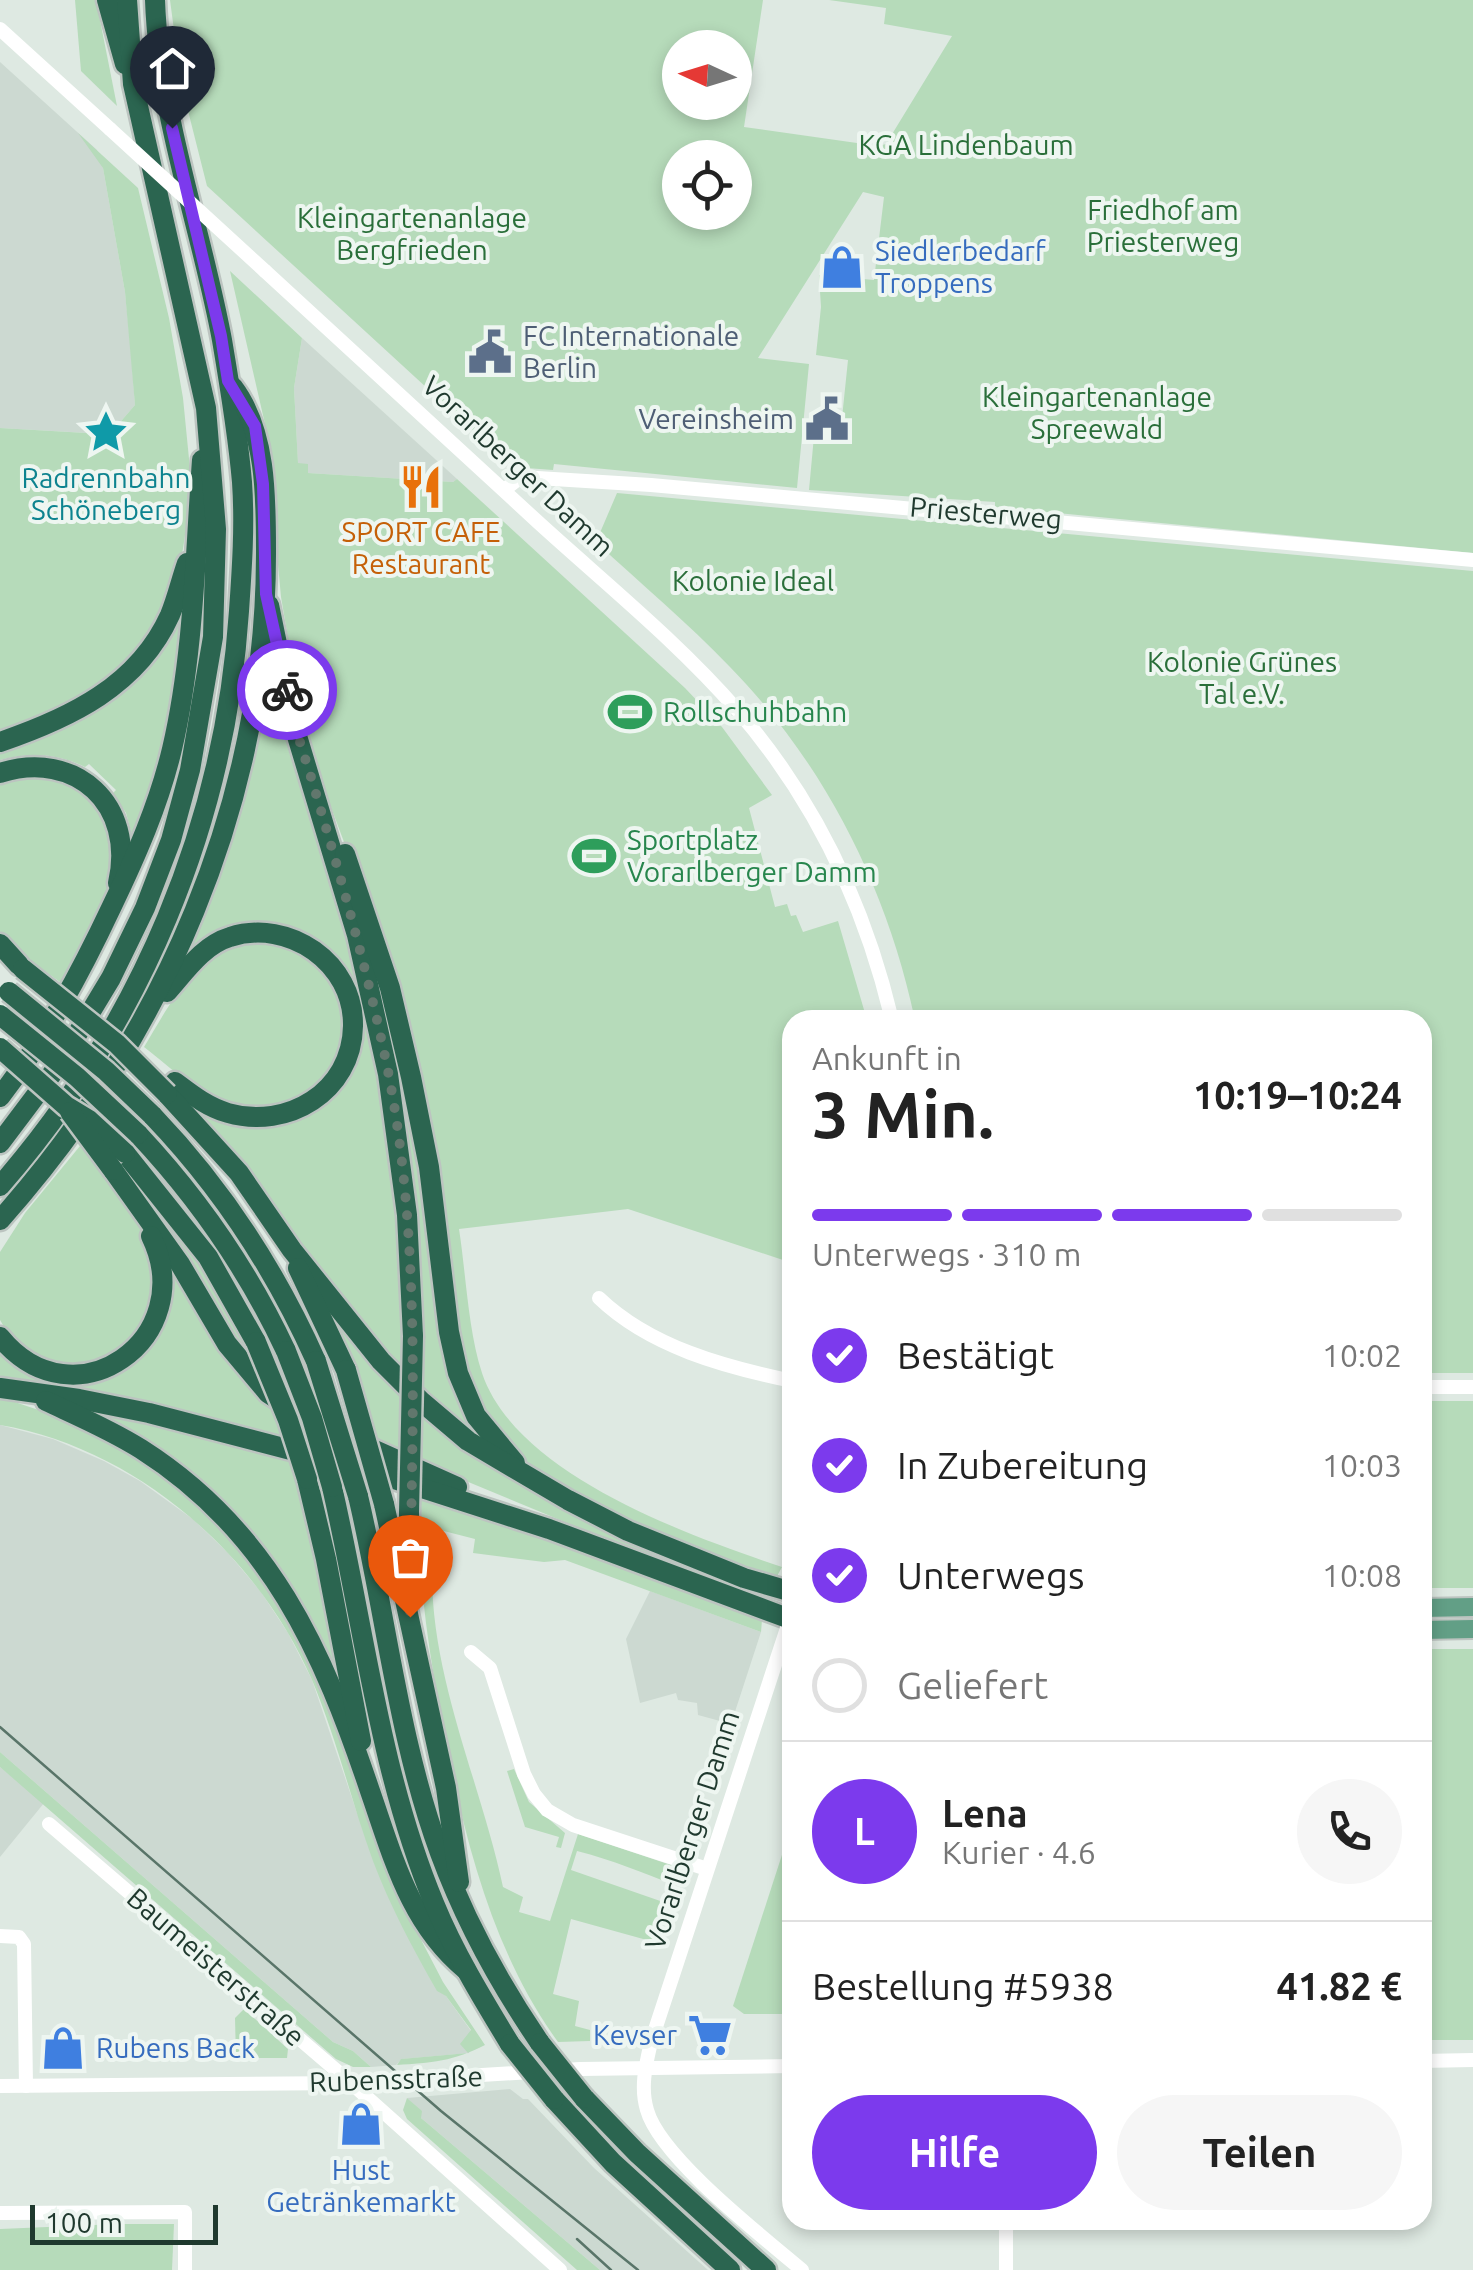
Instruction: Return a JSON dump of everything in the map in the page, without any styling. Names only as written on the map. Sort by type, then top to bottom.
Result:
[{"type":"highway","points":[[0,1143],[58,1066],[111,978],[144,908],[180,805],[204,704],[214,622],[216,529],[206,408],[132,84],[116,41],[107,0]]},
{"type":"highway","points":[[127,0],[132,84]]},
{"type":"highway","points":[[0,1186],[80,1080],[134,991],[182,882],[205,814],[235,678],[243,555],[242,485],[221,336],[172,128],[155,0]]},
{"type":"highway","points":[[0,1220],[96,1100],[148,1012],[192,919],[223,832],[256,706],[266,594],[263,484],[255,426],[228,381]]},
{"type":"highway","points":[[0,1097],[47,1033],[87,962],[138,853],[172,751],[186,676],[206,408]]},
{"type":"highway","points":[[0,742],[80,710],[103,696],[132,669],[170,616],[197,532]]},
{"type":"highway","points":[[266,594],[294,726],[357,935],[388,1074],[408,1215],[412,1336],[410,1617]]},
{"type":"highway","points":[[0,773],[32,766],[64,771],[93,787],[106,802],[120,834],[122,851],[113,905]]},
{"type":"highway","points":[[311,778],[340,843],[390,988],[429,1166],[458,1373],[482,1425],[523,1472]]},
{"type":"highway","points":[[148,1012],[212,946],[228,937],[252,932],[293,938],[312,948],[337,974],[346,990],[353,1027],[349,1052],[329,1087],[304,1107],[274,1117],[243,1116],[171,1088]]},
{"type":"highway","points":[[0,944],[21,967]]},
{"type":"highway","points":[[0,954],[117,1044],[132,1050],[171,1088],[370,1348],[408,1388],[476,1447],[568,1500],[663,1547],[782,1589]]},
{"type":"highway","points":[[4,988],[106,1071],[152,1115],[188,1152],[250,1237],[285,1296],[316,1361],[340,1427],[414,1764],[439,1850],[489,1963],[540,2042],[584,2098],[651,2166],[766,2270]]},
{"type":"highway","points":[[0,1015],[77,1077],[138,1134],[185,1187],[230,1248],[286,1351],[312,1418],[332,1487],[400,1805],[434,1905],[466,1970],[510,2044],[554,2099],[613,2164],[730,2270]]},
{"type":"highway","points":[[0,1048],[66,1106],[89,1120],[241,1364],[274,1398],[324,1428],[444,1482],[530,1515],[550,1529]]},
{"type":"highway","points":[[0,1337],[22,1360],[72,1375],[107,1369],[135,1350],[162,1299],[162,1269],[157,1248],[121,1169]]},
{"type":"highway","points":[[121,1169],[208,1257],[256,1342],[288,1420],[326,1559],[370,1788]]},
{"type":"highway","points":[[0,1234],[19,1197]]},
{"type":"highway","points":[[292,1250],[346,1370],[384,1504],[446,1788],[461,1904]]},
{"type":"highway","points":[[0,1388],[149,1413],[278,1445],[550,1529],[782,1613]]},
{"type":"highway","points":[[26,1392],[93,1422],[151,1456],[204,1497],[249,1543],[276,1578],[321,1664],[416,1913],[446,1953],[466,1970]]},
{"type":"main road","points":[[1432,1608],[1473,1607]]},
{"type":"main road","points":[[1432,1630],[1473,1629]]},
{"type":"street","name":"Vorarlberger Damm","points":[[0,29],[701,672],[775,757],[813,816],[852,895],[874,953],[889,1010]]},
{"type":"street","name":"Priesterweg","points":[[504,490],[521,477],[652,485],[1473,560]]},
{"type":"street","points":[[599,1298],[622,1321],[666,1342],[738,1368],[782,1379]]},
{"type":"street","points":[[1432,1387],[1473,1386]]},
{"type":"street","name":"Vorarlberger Damm","points":[[646,2067],[782,1643]]},
{"type":"street","points":[[471,1652],[490,1668],[524,1774],[547,1810],[573,1825],[708,1869]]},
{"type":"street","name":"Baumeisterstraße","points":[[49,1824],[351,2083],[560,2270]]},
{"type":"street","points":[[0,1936],[19,1937],[24,1944],[26,2086]]},
{"type":"street","points":[[1432,2061],[1473,2060]]},
{"type":"street","name":"Rubensstraße","points":[[0,2086],[351,2083],[646,2067],[782,2066]]},
{"type":"street","points":[[646,2067],[647,2111],[662,2143],[802,2270]]},
{"type":"street","points":[[0,2213],[185,2212],[185,2270]]},
{"type":"street","points":[[1006,2230],[1006,2270]]},
{"type":"shaded area","points":[[0,62],[97,150],[103,168],[125,292],[135,405],[116,427],[123,435],[0,428]]},
{"type":"shaded area","points":[[302,338],[457,479],[453,482],[308,473],[298,464],[294,388]]},
{"type":"shaded area","points":[[0,1425],[53,1439],[140,1481],[194,1520],[261,1592],[312,1680],[357,1813],[446,1996],[471,2031],[469,2053],[402,2059],[396,2065],[371,2067],[353,2051],[333,2042],[0,1752]]},
{"type":"shaded area","points":[[650,1591],[761,1632],[731,1724],[698,1715],[697,1703],[678,1700],[676,1693],[640,1703],[626,1639]]},
{"type":"shaded area","points":[[0,1767],[44,1803],[0,1857]]},
{"type":"shaded area","points":[[510,2089],[528,2099],[594,2168],[708,2270],[600,2270],[421,2118],[421,2111],[407,2098]]},
{"type":"green space","points":[[75,0],[96,0],[117,106],[81,71]]},
{"type":"green space","points":[[170,0],[763,0],[752,74],[752,30],[662,30],[662,120],[745,120],[744,127],[878,146],[886,144],[952,36],[884,24],[886,8],[829,0],[1473,0],[1473,553],[995,507],[995,502],[809,490],[814,436],[840,437],[848,360],[816,355],[821,307],[819,275],[874,280],[884,197],[863,192],[758,358],[809,364],[797,488],[554,464],[553,470],[513,467],[207,186],[181,83]]},
{"type":"green space","points":[[78,133],[138,188],[169,318],[183,398],[191,479],[189,507],[172,588],[154,627],[109,684],[0,737],[0,428],[121,435],[116,427],[135,405],[125,292],[103,168]]},
{"type":"green space","name":"Sportplatz Vorarlberger Damm","points":[[230,271],[302,338],[294,388],[298,463],[308,464],[308,473],[453,482],[457,479],[685,688],[722,727],[772,795],[749,808],[775,907],[787,904],[803,932],[838,921],[864,1010],[782,1010],[782,1260],[628,1209],[459,1229],[470,1320],[482,1373],[501,1409],[530,1442],[610,1497],[701,1538],[782,1567],[776,1578],[642,1526],[557,1483],[529,1464],[495,1432],[463,1370],[447,1250],[359,882],[305,738],[281,597],[265,424]]},
{"type":"green space","points":[[617,493],[1473,571],[1473,1373],[1432,1373],[1432,1010],[913,1010],[888,923],[869,876],[848,830],[795,745],[714,651],[596,542]]},
{"type":"green space","points":[[179,615],[180,662],[157,781],[133,839],[126,813],[113,793],[116,790],[89,764],[85,767],[43,755],[0,760],[0,747],[56,727]]},
{"type":"green space","points":[[270,646],[372,1031],[404,1256],[404,1373],[319,1275],[253,1176],[198,1110],[251,1126],[281,1125],[321,1105],[350,1072],[338,960],[325,946],[292,929],[196,946],[192,943],[230,839]]},
{"type":"green space","points":[[20,772],[78,783],[114,830],[113,883],[64,985],[0,938],[0,778]]},
{"type":"green space","points":[[367,939],[384,996],[483,1441],[420,1389]]},
{"type":"green space","points":[[245,942],[276,943],[298,951],[317,965],[331,983],[344,1027],[342,1049],[332,1070],[316,1088],[289,1102],[263,1109],[242,1108],[215,1099],[144,1047],[174,998],[197,971]]},
{"type":"green space","points":[[80,1146],[138,1219],[148,1242],[154,1285],[145,1323],[124,1349],[99,1363],[67,1367],[38,1359],[0,1320],[0,1252],[25,1213]]},
{"type":"green space","points":[[123,1161],[217,1287],[263,1377],[119,1165]]},
{"type":"green space","points":[[177,1271],[276,1409],[285,1438],[0,1379],[0,1351],[27,1372],[56,1382],[85,1383],[112,1375],[136,1359],[155,1337],[167,1308],[171,1274]]},
{"type":"green space","points":[[327,1307],[499,1469],[541,1496],[649,1551],[769,1596],[768,1601],[659,1561],[379,1445]]},
{"type":"green space","points":[[0,1397],[83,1425],[152,1464],[237,1539],[307,1643],[402,1903],[443,1982],[485,2045],[468,2053],[460,2044],[471,2030],[446,1996],[437,1991],[394,1911],[373,1861],[312,1680],[289,1634],[260,1591],[187,1514],[144,1483],[99,1457],[50,1437],[0,1425]]},
{"type":"green space","points":[[1432,1401],[1473,1401],[1473,1588],[1432,1588]]},
{"type":"green space","points":[[87,1406],[291,1457],[301,1483],[337,1660],[331,1662],[300,1601],[257,1541]]},
{"type":"green space","points":[[418,1495],[531,1532],[762,1620],[761,1632],[565,1560],[544,1562],[473,1553],[475,1539],[436,1529],[432,1574],[442,1664],[503,1887],[523,1897],[519,1912],[550,1921],[578,1834],[683,1869],[678,1886],[577,1851],[571,1870],[666,1903],[654,1942],[571,1919],[553,1994],[579,2001],[575,2026],[590,2030],[590,2041],[558,2042],[535,2006],[497,1930],[470,1848],[432,1666],[421,1581]]},
{"type":"green space","points":[[1432,1649],[1473,1649],[1473,2040],[1432,2040]]},
{"type":"green space","points":[[0,1752],[333,2042],[353,2051],[371,2067],[353,2067],[336,2059],[0,1767]]},
{"type":"green space","points":[[514,1769],[529,1802],[565,1833],[561,1848],[556,1847],[559,1837],[525,1827],[507,1771]]},
{"type":"green space","points":[[782,1855],[782,2014],[744,2014],[733,2006]]},
{"type":"green space","points":[[244,2009],[288,2049],[287,2058],[236,2058],[235,2018]]},
{"type":"green space","points":[[467,2053],[442,2060],[397,2065],[401,2059]]},
{"type":"green space","points":[[407,2098],[422,2111],[421,2118],[600,2270],[577,2270],[407,2119],[403,2110]]},
{"type":"green space","points":[[174,2224],[172,2270],[0,2270],[0,2229]]},
{"type":"tram line","points":[[0,1727],[441,2111],[638,2270]]},
{"type":"tram line","points":[[577,2239],[611,2270]]},
{"type":"way so far","points":[[287,690],[324,831],[357,935],[388,1074],[404,1178],[412,1302],[410,1617]]},
{"type":"place","name":"Siedlerbedarf Troppens","points":[[842,267]]},
{"type":"place","name":"FC Internationale Berlin","points":[[490,352]]},
{"type":"place","name":"Vereinsheim","points":[[827,419]]},
{"type":"place","name":"Radrennbahn Schöneberg","points":[[106,432]]},
{"type":"place","name":"SPORT CAFE Restaurant","points":[[421,487]]},
{"type":"place","name":"Rollschuhbahn","points":[[630,712]]},
{"type":"place","name":"Sportplatz Vorarlberger Damm","points":[[594,856]]},
{"type":"place","name":"Kevser","points":[[710,2035]]},
{"type":"place","name":"Rubens Back","points":[[63,2048]]},
{"type":"place","name":"Hust Getränkemarkt","points":[[361,2124]]},
{"type":"route","points":[[172,128],[228,381],[255,426],[263,484],[266,594],[287,690]]},
{"type":"park label","name":"KGA Lindenbaum","points":[[966,145]]},
{"type":"park label","name":"Friedhof am Priesterweg","points":[[1163,226]]},
{"type":"park label","name":"Kleingartenanlage Bergfrieden","points":[[412,234]]},
{"type":"park label","name":"Kleingartenanlage Spreewald","points":[[1097,413]]},
{"type":"park label","name":"Kolonie Ideal","points":[[753,581]]},
{"type":"park label","name":"Kolonie Grünes Tal e.V.","points":[[1242,678]]}]
